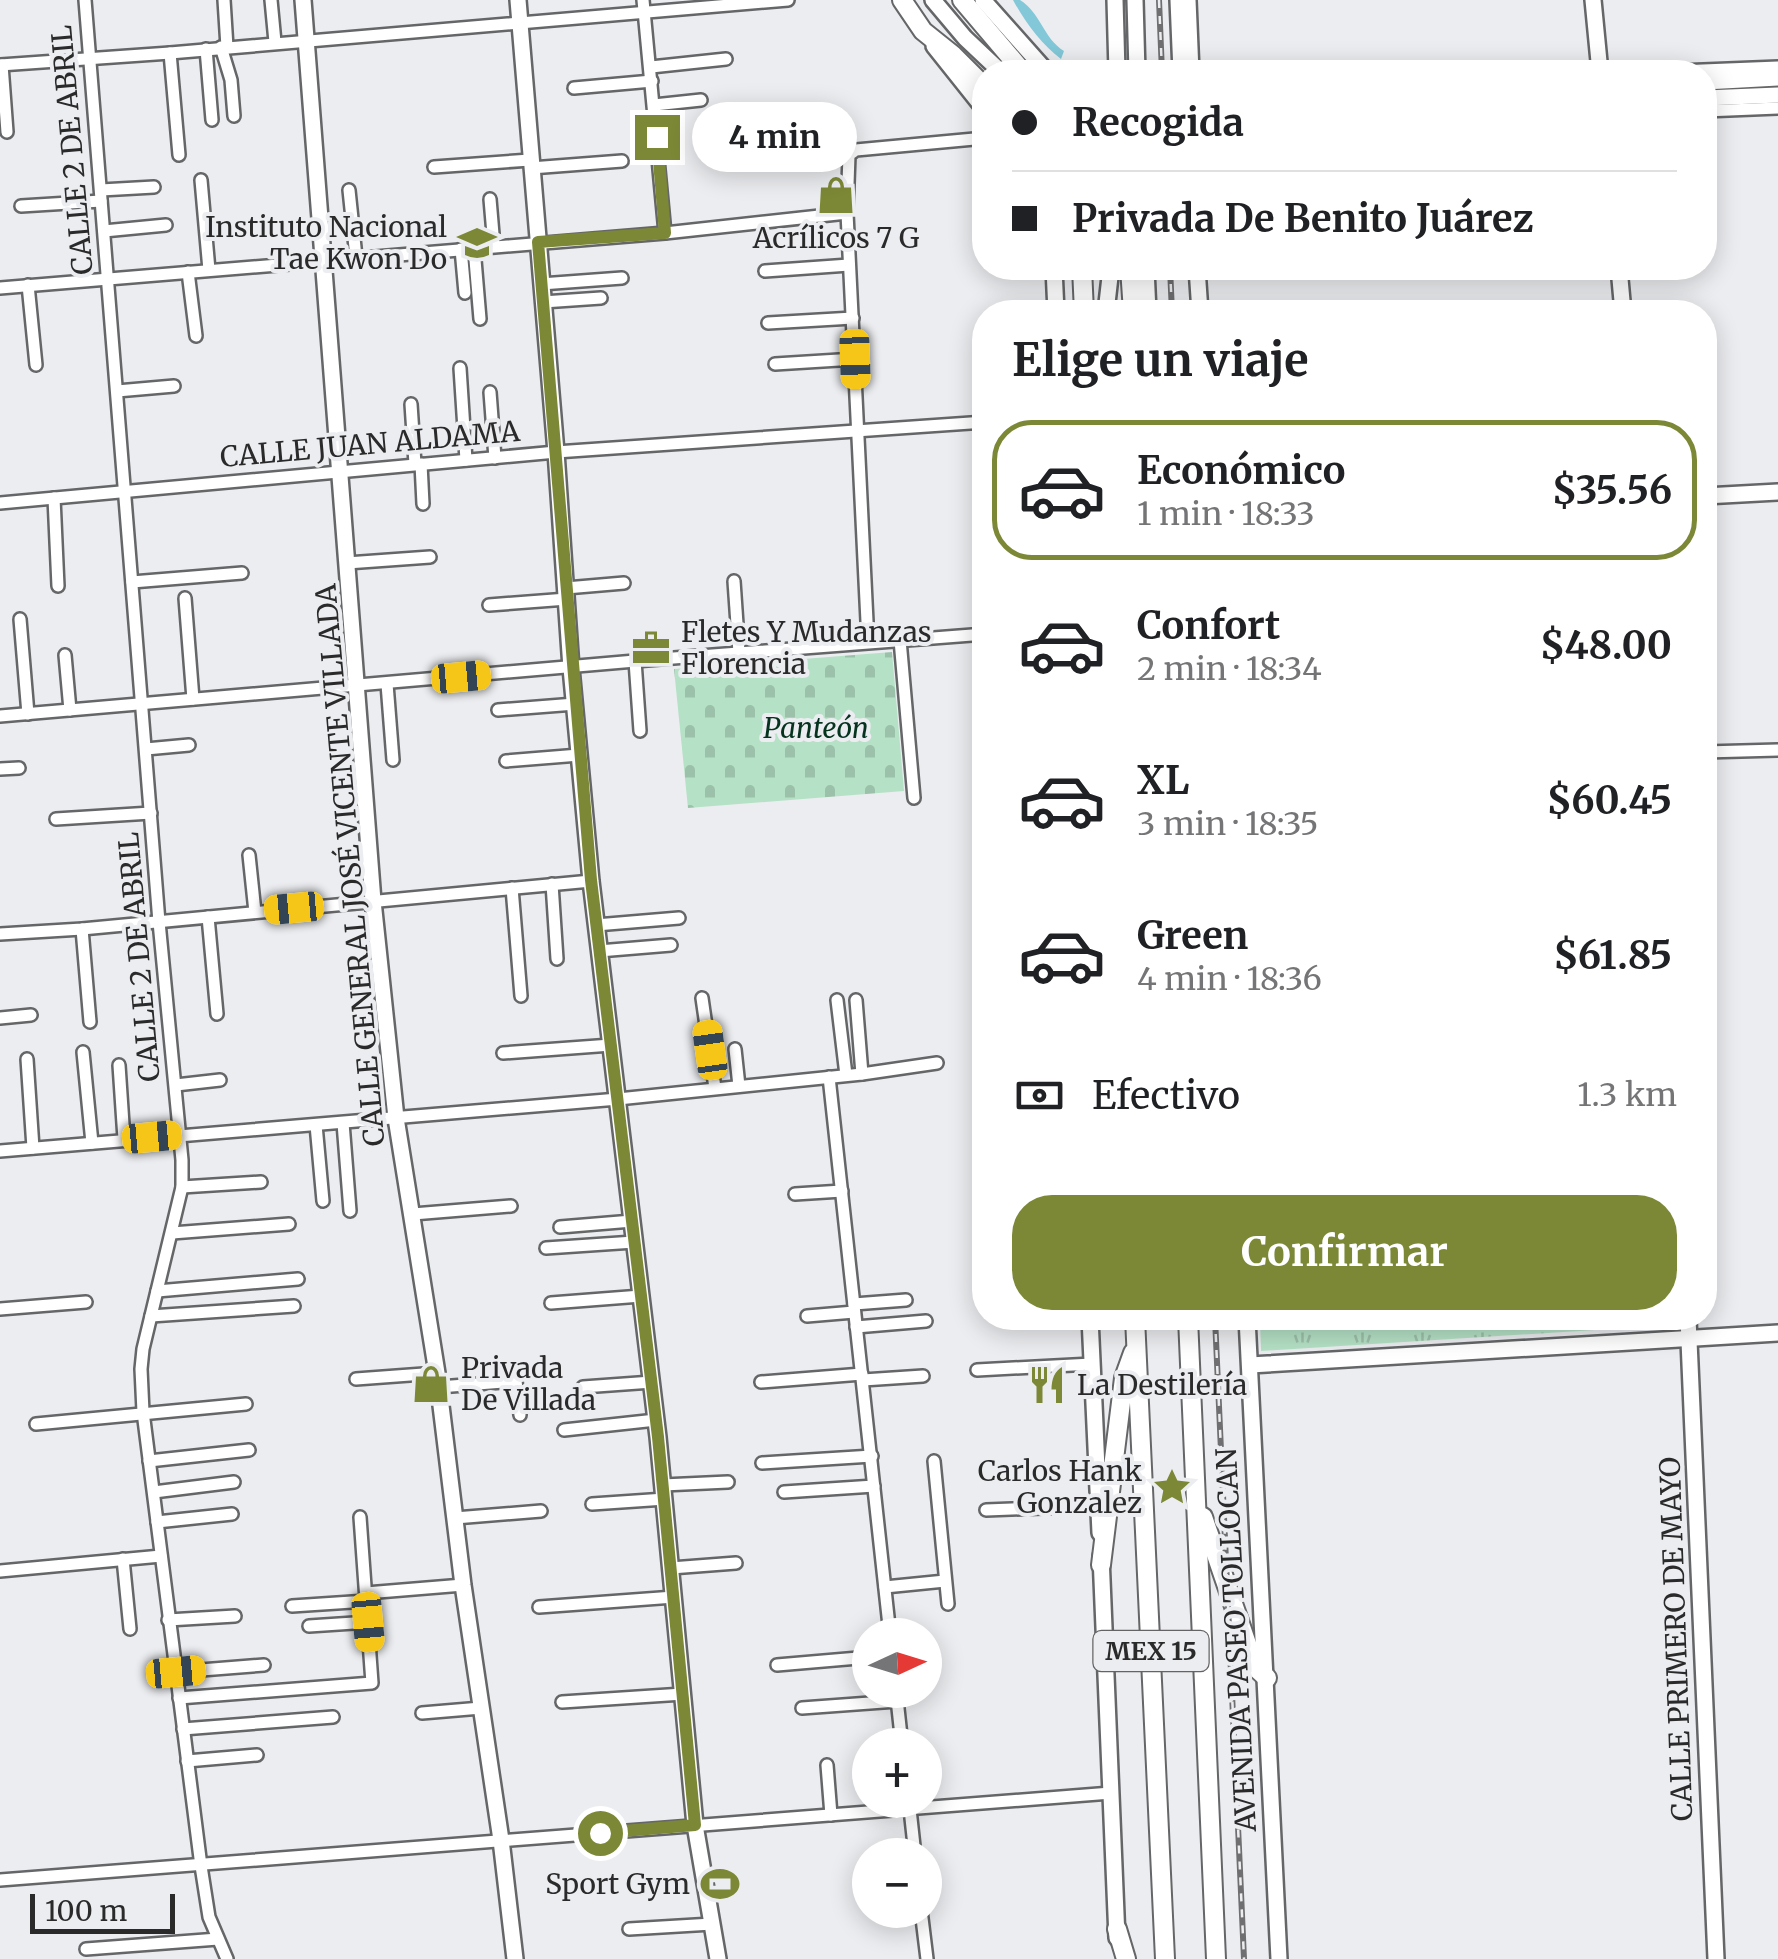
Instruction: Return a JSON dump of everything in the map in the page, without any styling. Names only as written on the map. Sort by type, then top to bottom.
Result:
[{"type":"highway","points":[[902,0],[923,32],[972,74]]},
{"type":"highway","points":[[962,0],[1013,60]]},
{"type":"highway","name":"MEX 15","points":[[1135,1330],[1164,1959]]},
{"type":"highway","name":"MEX 15","points":[[1188,1330],[1216,1959]]},
{"type":"highway","points":[[1101,1566],[1124,1378],[1136,1344]]},
{"type":"highway","points":[[1195,1490],[1255,1666],[1267,1678]]},
{"type":"highway","points":[[1116,1929],[1126,1959]]},
{"type":"main road","name":"CALLE GENERAL JOSÉ VICENTE VILLADA","points":[[302,0],[373,901],[396,1118],[438,1380],[514,1959]]},
{"type":"main road","points":[[518,0],[591,880],[652,1382],[695,1825],[718,1959]]},
{"type":"main road","points":[[932,0],[988,60]]},
{"type":"main road","points":[[983,0],[1036,60]]},
{"type":"main road","points":[[1114,0],[1116,60]]},
{"type":"main road","points":[[1135,0],[1137,60]]},
{"type":"main road","points":[[1178,0],[1189,60]]},
{"type":"main road","points":[[1592,0],[1599,60]]},
{"type":"main road","points":[[923,32],[972,94]]},
{"type":"main road","points":[[1717,81],[1778,78]]},
{"type":"main road","points":[[1717,97],[1778,94]]},
{"type":"main road","points":[[1717,495],[1778,492]]},
{"type":"main road","points":[[1091,1330],[1118,1959]]},
{"type":"main road","name":"AVENIDA PASEO TOLLOCAN","points":[[1249,1330],[1279,1959]]},
{"type":"main road","name":"CALLE PRIMERO DE MAYO","points":[[1689,1330],[1716,1959]]},
{"type":"main road","points":[[1250,1365],[1778,1333]]},
{"type":"street","name":"CALLE 2 DE ABRIL","points":[[84,0],[180,1135],[182,1188],[141,1369],[143,1412],[200,1866],[207,1908],[227,1959]]},
{"type":"street","points":[[224,0],[234,116]]},
{"type":"street","points":[[272,0],[274,42]]},
{"type":"street","points":[[7,132],[1,65],[520,22],[644,6],[788,0]]},
{"type":"street","points":[[1190,0],[1191,60]]},
{"type":"street","points":[[644,6],[665,233]]},
{"type":"street","points":[[206,49],[212,120]]},
{"type":"street","points":[[170,53],[179,155]]},
{"type":"street","points":[[651,67],[726,59]]},
{"type":"street","points":[[1717,69],[1778,67]]},
{"type":"street","points":[[574,88],[652,81]]},
{"type":"street","points":[[654,105],[701,100]]},
{"type":"street","points":[[1717,111],[1778,108]]},
{"type":"street","points":[[868,642],[849,265],[848,159],[853,151],[972,139]]},
{"type":"street","points":[[434,167],[622,161]]},
{"type":"street","points":[[201,180],[208,270]]},
{"type":"street","points":[[21,206],[154,187]]},
{"type":"street","points":[[349,190],[356,258]]},
{"type":"street","points":[[490,199],[494,246]]},
{"type":"street","points":[[0,288],[665,233],[847,213]]},
{"type":"street","points":[[104,230],[166,225]]},
{"type":"street","points":[[464,292],[468,248]]},
{"type":"street","points":[[468,248],[480,320]]},
{"type":"street","points":[[765,271],[849,265]]},
{"type":"street","points":[[188,272],[196,336]]},
{"type":"street","points":[[541,284],[622,278]]},
{"type":"street","points":[[28,285],[36,366]]},
{"type":"street","points":[[543,302],[601,298]]},
{"type":"street","points":[[768,323],[852,318]]},
{"type":"street","points":[[775,364],[855,359]]},
{"type":"street","points":[[460,368],[466,460]]},
{"type":"street","points":[[117,391],[174,386]]},
{"type":"street","points":[[490,392],[495,458]]},
{"type":"street","points":[[411,404],[424,504]]},
{"type":"street","name":"CALLE JUAN ALDAMA","points":[[0,502],[556,452],[972,423]]},
{"type":"street","points":[[54,498],[58,586]]},
{"type":"street","points":[[348,563],[430,557]]},
{"type":"street","points":[[132,582],[242,573]]},
{"type":"street","points":[[734,581],[739,653]]},
{"type":"street","points":[[489,605],[624,583]]},
{"type":"street","points":[[185,598],[193,699]]},
{"type":"street","points":[[20,619],[28,714]]},
{"type":"street","points":[[0,716],[972,635]]},
{"type":"street","points":[[900,640],[914,798]]},
{"type":"street","points":[[65,655],[70,710]]},
{"type":"street","points":[[635,661],[640,731]]},
{"type":"street","points":[[388,684],[393,760]]},
{"type":"street","points":[[498,710],[575,704]]},
{"type":"street","points":[[146,748],[189,745]]},
{"type":"street","points":[[1717,752],[1778,750]]},
{"type":"street","points":[[506,760],[579,754]]},
{"type":"street","points":[[0,769],[20,768]]},
{"type":"street","points":[[56,818],[151,813]]},
{"type":"street","points":[[249,855],[255,912]]},
{"type":"street","points":[[0,934],[591,880]]},
{"type":"street","points":[[552,884],[557,959]]},
{"type":"street","points":[[512,888],[521,996]]},
{"type":"street","points":[[208,917],[217,1014]]},
{"type":"street","points":[[596,925],[679,918]]},
{"type":"street","points":[[82,929],[90,1022]]},
{"type":"street","points":[[599,951],[671,944]]},
{"type":"street","points":[[702,998],[715,1088]]},
{"type":"street","points":[[837,1000],[846,1075]]},
{"type":"street","points":[[856,1000],[862,1074]]},
{"type":"street","points":[[0,1018],[31,1015]]},
{"type":"street","points":[[503,1053],[611,1045]]},
{"type":"street","points":[[735,1049],[738,1086]]},
{"type":"street","points":[[83,1052],[92,1143]]},
{"type":"street","points":[[27,1059],[33,1148]]},
{"type":"street","points":[[0,1151],[618,1100],[937,1063]]},
{"type":"street","points":[[119,1064],[124,1140]]},
{"type":"street","points":[[830,1077],[888,1618]]},
{"type":"street","points":[[176,1085],[220,1080]]},
{"type":"street","points":[[343,1123],[350,1211]]},
{"type":"street","points":[[316,1125],[323,1201]]},
{"type":"street","points":[[182,1188],[262,1182]]},
{"type":"street","points":[[795,1194],[842,1191]]},
{"type":"street","points":[[413,1214],[511,1206]]},
{"type":"street","points":[[560,1227],[632,1221]]},
{"type":"street","points":[[172,1234],[288,1224]]},
{"type":"street","points":[[546,1248],[634,1242]]},
{"type":"street","points":[[157,1291],[298,1279]]},
{"type":"street","points":[[551,1302],[641,1296]]},
{"type":"street","points":[[807,1316],[906,1300]]},
{"type":"street","points":[[0,1309],[86,1302]]},
{"type":"street","points":[[151,1316],[294,1306]]},
{"type":"street","points":[[856,1326],[926,1321]]},
{"type":"street","points":[[977,1370],[1092,1364]]},
{"type":"street","points":[[761,1382],[924,1376]]},
{"type":"street","points":[[356,1379],[516,1381],[520,1414]]},
{"type":"street","points":[[582,1387],[652,1382]]},
{"type":"street","points":[[36,1424],[246,1404]]},
{"type":"street","points":[[564,1430],[656,1420]]},
{"type":"street","points":[[149,1461],[249,1450]]},
{"type":"street","points":[[762,1463],[872,1456]]},
{"type":"street","points":[[934,1461],[948,1604]]},
{"type":"street","points":[[154,1492],[234,1482]]},
{"type":"street","points":[[592,1504],[728,1482]]},
{"type":"street","points":[[784,1492],[874,1486]]},
{"type":"street","points":[[986,1510],[1098,1506]]},
{"type":"street","points":[[455,1518],[540,1511]]},
{"type":"street","points":[[158,1522],[232,1514]]},
{"type":"street","points":[[180,1698],[370,1684],[373,1678],[360,1516]]},
{"type":"street","points":[[0,1571],[161,1556]]},
{"type":"street","points":[[123,1560],[130,1629]]},
{"type":"street","points":[[671,1568],[736,1563]]},
{"type":"street","points":[[885,1587],[945,1581]]},
{"type":"street","points":[[292,1606],[463,1585]]},
{"type":"street","points":[[539,1607],[674,1597]]},
{"type":"street","points":[[168,1620],[235,1616]]},
{"type":"street","points":[[310,1626],[368,1622]]},
{"type":"street","points":[[777,1664],[852,1658]]},
{"type":"street","points":[[176,1672],[264,1666]]},
{"type":"street","points":[[562,1702],[683,1694]]},
{"type":"street","points":[[802,1708],[852,1701]]},
{"type":"street","points":[[422,1713],[481,1708]]},
{"type":"street","points":[[183,1729],[333,1717]]},
{"type":"street","points":[[187,1761],[256,1754]]},
{"type":"street","points":[[827,1765],[831,1815]]},
{"type":"street","points":[[942,1803],[1112,1793]]},
{"type":"street","points":[[0,1880],[852,1812]]},
{"type":"street","points":[[629,1929],[712,1924]]},
{"type":"street","points":[[923,1928],[926,1959]]},
{"type":"street","points":[[86,1948],[218,1939]]},
{"type":"green space","name":"Panteón","points":[[892,652],[904,791],[688,808],[674,669]]},
{"type":"green space","points":[[1260,1330],[1595,1330],[1261,1351]]},
{"type":"water","points":[[1013,0],[1020,0],[1033,12],[1064,51],[1061,59],[1034,32]]},
{"type":"railway","points":[[1159,0],[1162,60]]},
{"type":"railway","points":[[1171,280],[1171,300]]},
{"type":"railway","points":[[1216,1330],[1244,1959]]},
{"type":"place","name":"Acrílicos 7 G","points":[[836,195]]},
{"type":"place","name":"Instituto Nacional Tae Kwon Do","points":[[477,243]]},
{"type":"place","name":"Fletes Y Mudanzas Florencia","points":[[651,648]]},
{"type":"place","name":"Privada De Villada","points":[[431,1384]]},
{"type":"place","name":"La Destilería","points":[[1047,1385]]},
{"type":"place","name":"Carlos Hank Gonzalez","points":[[1172,1487]]},
{"type":"place","name":"Sport Gym","points":[[720,1884]]},
{"type":"route","points":[[600,1833],[695,1825],[658,1437],[591,880],[538,242],[665,233],[657,137]]}]
